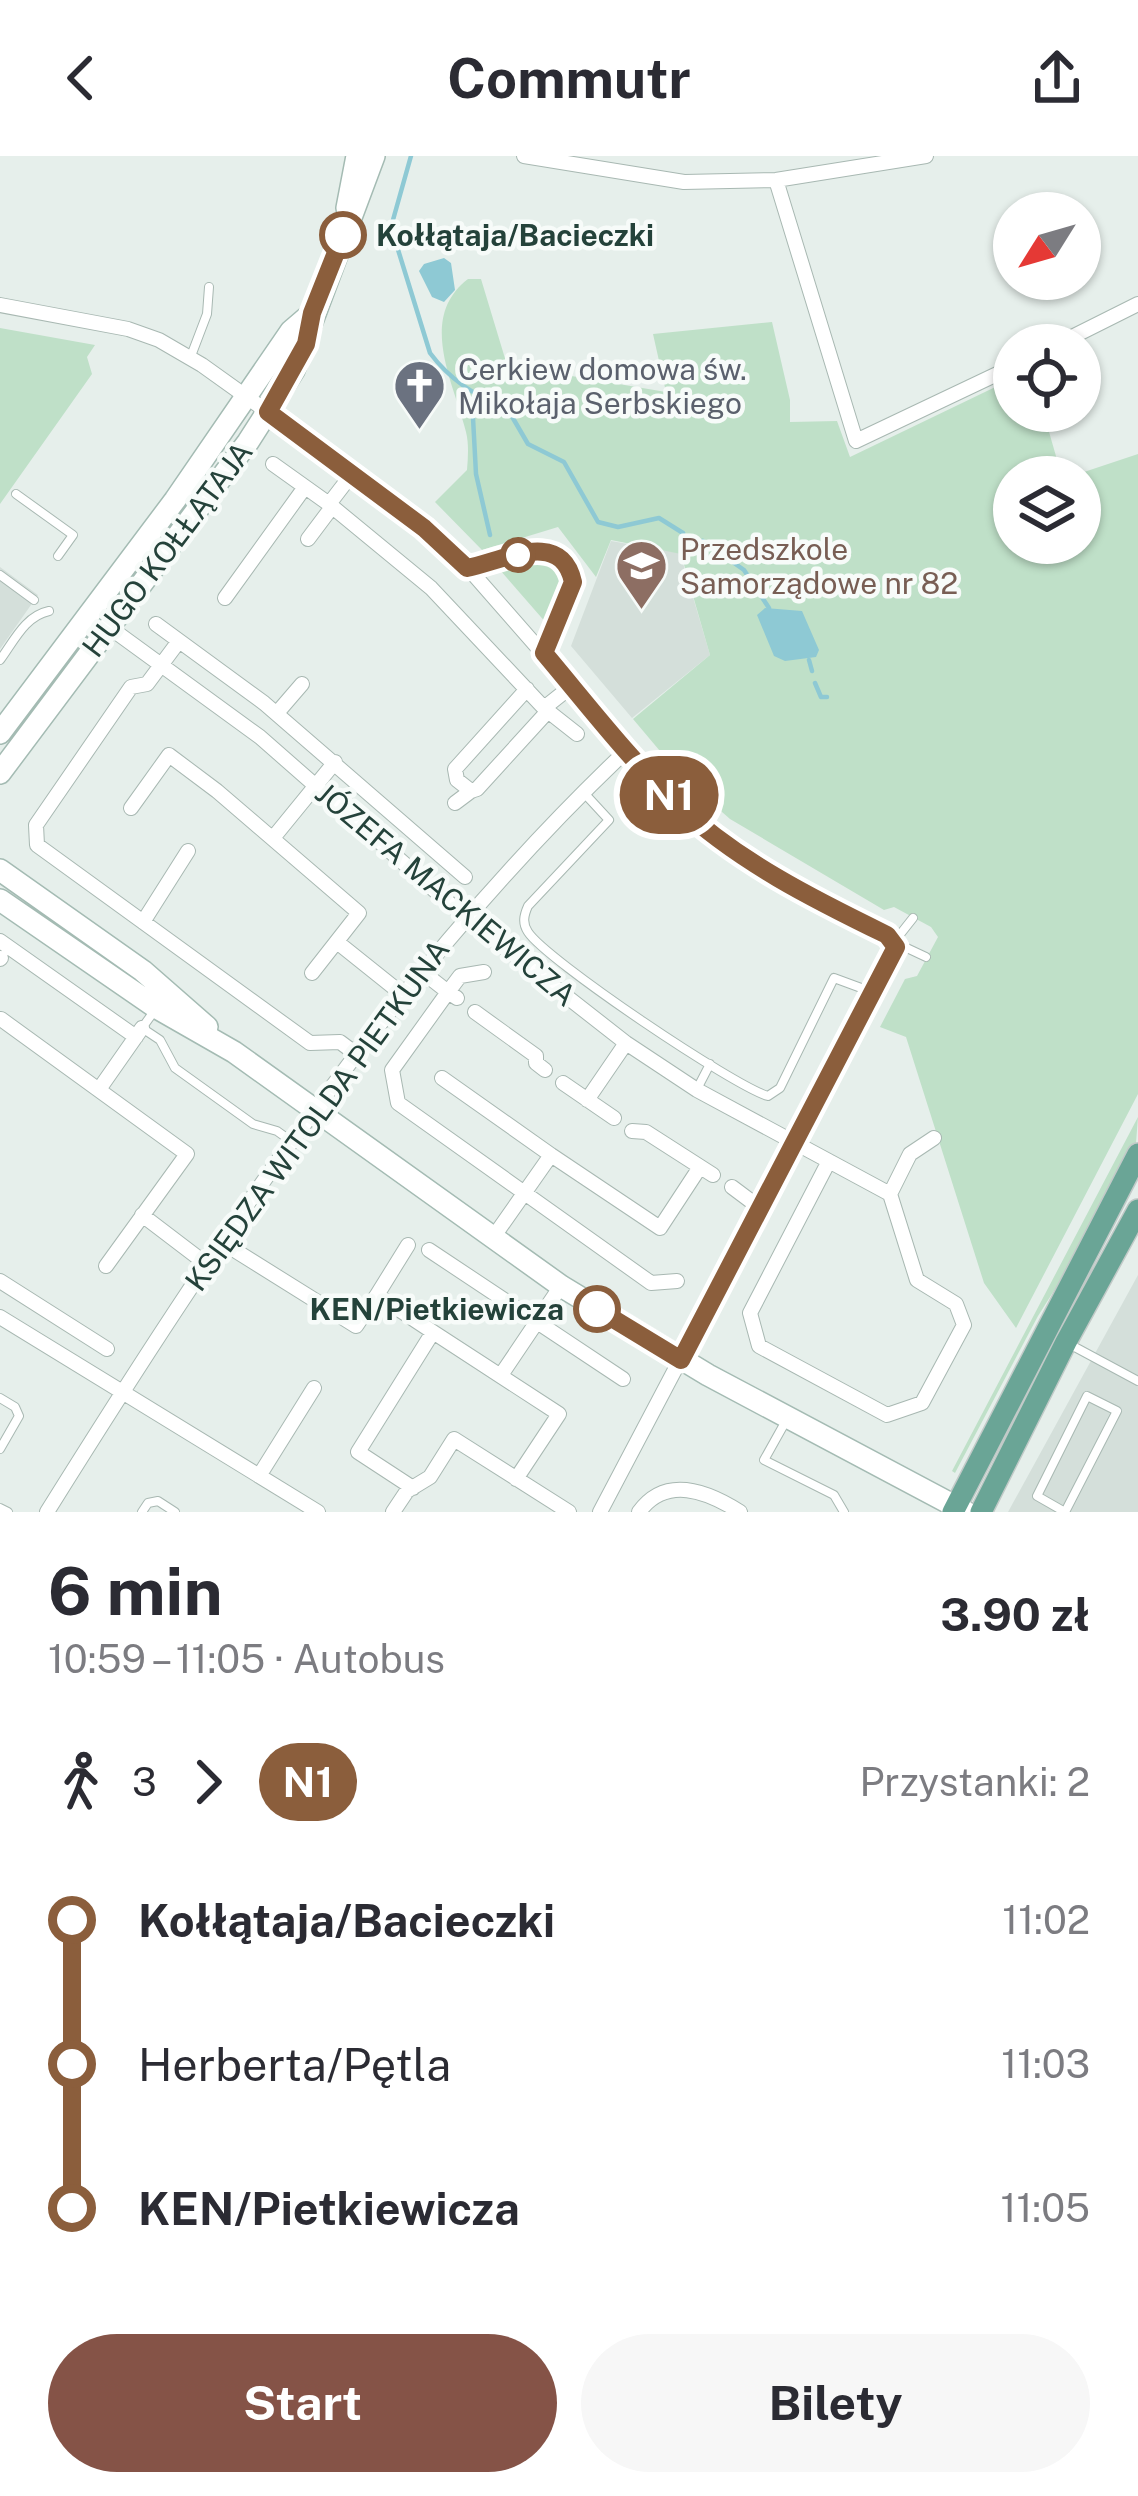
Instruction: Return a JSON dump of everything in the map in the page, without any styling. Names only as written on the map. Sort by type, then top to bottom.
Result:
[{"type":"main road","points":[[958,1510],[1006,1406],[1138,1154]]},
{"type":"main road","points":[[981,1512],[1066,1342],[1135,1221]]},
{"type":"main road","points":[[1006,1406],[1028,1419]]},
{"type":"street","name":"HUGO KOŁŁĄTAJA","points":[[344,232],[357,156]]},
{"type":"street","name":"HUGO KOŁŁĄTAJA","points":[[0,773],[268,412],[306,344],[312,313],[374,156]]},
{"type":"street","points":[[524,156],[586,162],[684,182],[776,180],[872,159],[926,156]]},
{"type":"street","points":[[776,180],[856,441],[993,376]]},
{"type":"street","points":[[0,304],[128,329],[160,340],[248,397],[424,528],[467,568],[677,805],[726,844],[894,942],[895,952],[600,1512]]},
{"type":"street","points":[[1098,324],[1138,304]]},
{"type":"street","name":"HUGO KOŁŁĄTAJA","points":[[0,733],[248,397],[291,331],[312,313]]},
{"type":"street","points":[[273,464],[431,588],[526,689],[577,734]]},
{"type":"street","points":[[308,538],[352,474]]},
{"type":"street","points":[[225,598],[305,487]]},
{"type":"street","points":[[156,624],[277,713],[465,877]]},
{"type":"street","name":"JÓZEFA MACKIEWICZA","points":[[110,627],[316,784],[465,917],[626,1043],[697,1090],[890,1194]]},
{"type":"street","points":[[179,641],[147,684],[131,687],[36,825],[37,845],[310,1043],[340,1042],[356,1054]]},
{"type":"street","points":[[277,713],[302,684]]},
{"type":"street","points":[[455,803],[573,685]]},
{"type":"street","points":[[471,791],[457,780],[455,769],[526,689]]},
{"type":"street","name":"KSIĘDZA WITOLDA PIETKUNA","points":[[47,1512],[220,1240],[356,1054],[465,917],[627,750]]},
{"type":"street","points":[[131,808],[169,755],[359,913],[312,973]]},
{"type":"street","points":[[273,838],[335,762]]},
{"type":"street","points":[[143,922],[188,851]]},
{"type":"street","points":[[0,870],[157,981],[234,1052]]},
{"type":"street","points":[[0,900],[157,1008],[234,1052],[561,1286],[681,1360],[958,1510]]},
{"type":"street","points":[[0,941],[139,1033],[100,1088]]},
{"type":"street","points":[[337,942],[402,994]]},
{"type":"street","points":[[420,970],[453,995]]},
{"type":"street","points":[[484,971],[460,976],[453,995],[392,1070],[398,1103],[651,1283],[677,1281]]},
{"type":"street","points":[[475,1012],[536,1056],[536,1063],[545,1070]]},
{"type":"street","points":[[1,1019],[187,1154],[106,1266]]},
{"type":"street","points":[[587,1100],[626,1043]]},
{"type":"street","points":[[442,1078],[660,1228],[707,1171],[646,1132],[632,1131]]},
{"type":"street","points":[[563,1083],[614,1118]]},
{"type":"street","points":[[829,1161],[750,1313],[759,1346],[887,1415],[922,1403],[964,1325],[956,1304],[917,1280],[890,1194],[910,1154],[934,1138]]},
{"type":"street","points":[[492,1239],[551,1155]]},
{"type":"street","points":[[732,1187],[760,1208]]},
{"type":"street","points":[[142,1215],[205,1263]]},
{"type":"street","points":[[220,1240],[356,1326],[408,1245]]},
{"type":"street","points":[[429,1250],[622,1378]]},
{"type":"street","points":[[0,1281],[107,1349]]},
{"type":"street","points":[[501,1376],[561,1286]]},
{"type":"street","points":[[377,1295],[560,1414],[517,1478]]},
{"type":"street","points":[[0,1317],[318,1512]]},
{"type":"street","points":[[412,1488],[358,1452],[433,1332]]},
{"type":"street","points":[[259,1476],[314,1388]]},
{"type":"street","points":[[393,1512],[412,1488],[430,1477],[454,1439],[569,1512]]},
{"type":"street","points":[[639,1512],[655,1495],[678,1488],[740,1512]]},
{"type":"lane","points":[[191,358],[207,314],[209,286]]},
{"type":"lane","points":[[16,494],[73,535],[58,556]]},
{"type":"lane","points":[[467,568],[539,549],[552,551],[564,562],[573,576],[572,588],[544,653]]},
{"type":"lane","points":[[0,575],[34,600]]},
{"type":"lane","points":[[0,660],[28,621],[49,611]]},
{"type":"lane","points":[[583,792],[609,820],[528,906],[526,928],[622,1005],[762,1095],[774,1093],[834,978],[873,993]]},
{"type":"lane","points":[[913,918],[894,942],[926,957]]},
{"type":"lane","points":[[157,1008],[139,1033],[160,1040],[175,1068],[253,1124],[291,1141]]},
{"type":"lane","points":[[697,1090],[710,1064]]},
{"type":"lane","points":[[1066,1342],[1138,1382]]},
{"type":"lane","points":[[1088,1396],[1117,1412],[1065,1512],[1037,1496],[1088,1396]]},
{"type":"lane","points":[[0,1398],[15,1407],[19,1416],[0,1449]]},
{"type":"lane","points":[[788,1418],[764,1460],[834,1495],[844,1512]]},
{"type":"lane","points":[[142,1512],[148,1503],[158,1502],[175,1512]]},
{"type":"shaded area","name":"Przedszkole Samorządowe nr 82","points":[[611,541],[680,553],[710,655],[632,718],[571,646]]},
{"type":"shaded area","points":[[0,567],[38,595],[0,649]]},
{"type":"shaded area","points":[[1138,1275],[1138,1512],[1008,1512]]},
{"type":"green space","points":[[468,279],[481,279],[507,365],[666,392],[653,334],[772,322],[790,400],[790,422],[837,421],[850,457],[993,388],[993,432],[1049,432],[1056,456],[993,456],[993,564],[1101,564],[1101,466],[1138,454],[1138,1094],[1016,1328],[984,1283],[906,1037],[880,1027],[905,979],[917,976],[938,937],[931,927],[894,907],[884,910],[730,819],[681,776],[633,719],[710,655],[681,554],[611,540],[596,577],[558,527],[482,550],[435,502],[467,470],[467,437],[443,352],[444,312]]},
{"type":"green space","points":[[0,328],[95,345],[87,357],[92,374],[0,504]]},
{"type":"green space","points":[[536,557],[553,563],[564,582],[555,616],[547,624],[500,570]]},
{"type":"green space","points":[[1138,1117],[1136,1143],[955,1473],[952,1471]]},
{"type":"water","points":[[444,258],[451,263],[455,290],[444,302],[432,297],[419,271],[424,264]]},
{"type":"water","points":[[765,608],[802,611],[819,650],[816,657],[785,661],[774,656],[757,615]]},
{"type":"waterway","points":[[411,156],[391,227],[430,353],[464,387],[507,408],[528,444],[564,462],[598,522],[618,527],[659,518],[683,533]]},
{"type":"waterway","points":[[472,399],[476,474],[490,535]]},
{"type":"waterway","points":[[703,541],[744,570],[769,608]]},
{"type":"waterway","points":[[809,660],[812,671]]},
{"type":"waterway","points":[[815,683],[821,697],[827,697]]},
{"type":"bus line","name":"N1","points":[[343,235],[312,313],[306,344],[268,412],[424,528],[467,568],[539,549],[557,555],[573,582],[544,653],[627,750],[677,805],[726,844],[887,935],[896,947],[681,1360],[597,1309]]},
{"type":"place","name":"Kołłątaja/Bacieczki","points":[[343,235]]},
{"type":"place","name":"Cerkiew domowa św. Mikołaja Serbskiego","points":[[419,432]]},
{"type":"place","name":"Przedszkole Samorządowe nr 82","points":[[641,612]]},
{"type":"place","name":"KEN/Pietkiewicza","points":[[597,1309]]}]
